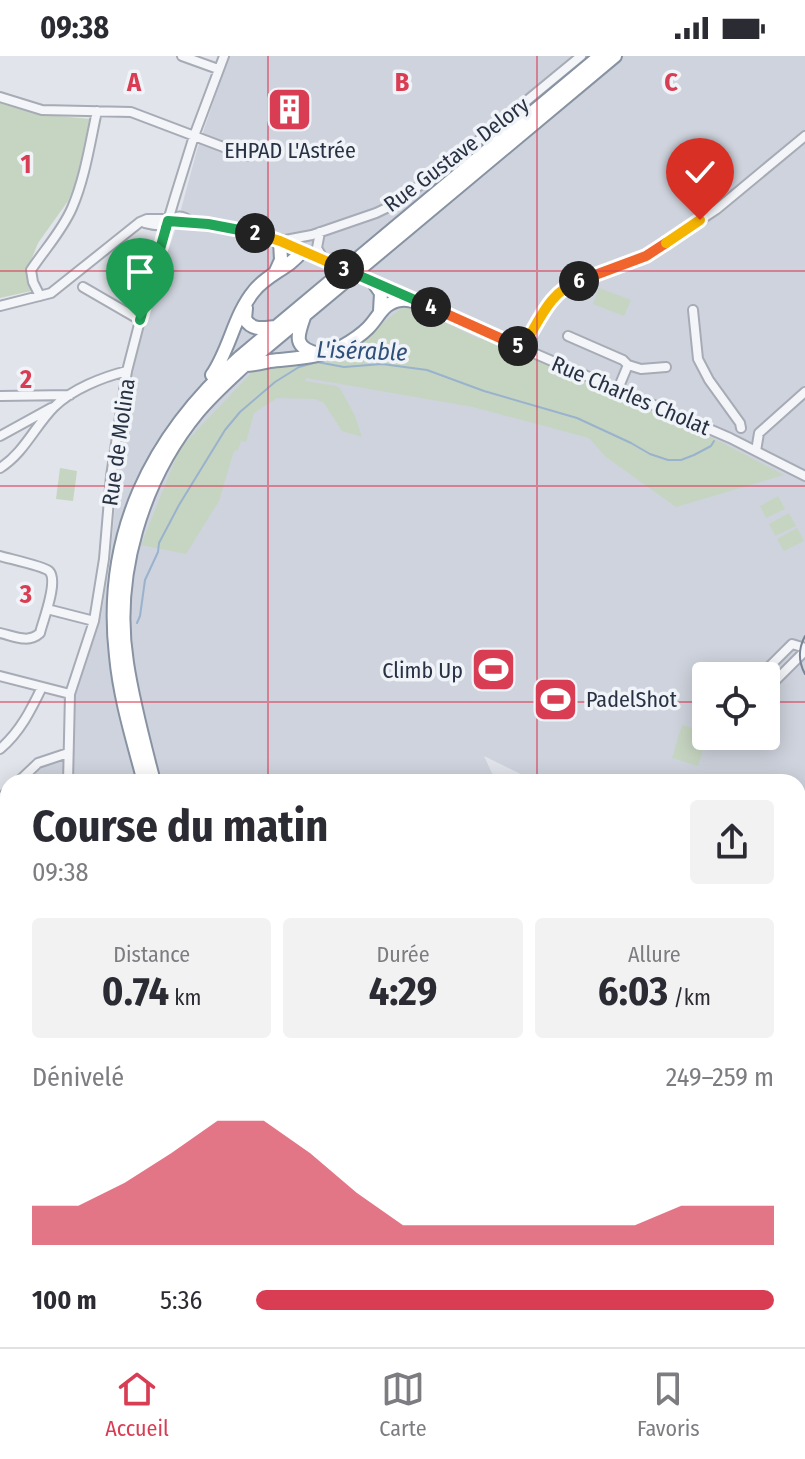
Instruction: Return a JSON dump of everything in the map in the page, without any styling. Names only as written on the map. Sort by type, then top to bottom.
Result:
[{"type":"highway","points":[[142,774],[116,664],[114,618],[117,568],[132,511],[151,465],[179,420],[211,383],[275,327],[600,56]]},
{"type":"highway","points":[[152,774],[126,661],[124,614],[136,531],[150,489],[169,453],[197,412],[245,365],[615,56]]},
{"type":"highway","points":[[276,271],[281,260],[280,241]]},
{"type":"highway","points":[[211,383],[247,301],[261,284],[302,251]]},
{"type":"highway","points":[[245,365],[321,354],[354,340],[368,328],[382,305],[381,293],[370,282]]},
{"type":"highway","points":[[380,311],[399,300],[425,304]]},
{"type":"highway","points":[[247,301],[245,314],[248,324],[258,329],[275,327]]},
{"type":"highway","points":[[305,314],[298,340],[308,351],[321,354]]},
{"type":"street","points":[[182,56],[218,69]]},
{"type":"street","name":"Rue de Molina","points":[[68,774],[70,694],[94,621],[127,371],[175,197],[224,56]]},
{"type":"street","name":"Rue Gustave Delory","points":[[280,241],[316,234],[395,204],[581,56]]},
{"type":"street","points":[[0,97],[42,110],[131,112],[247,156]]},
{"type":"street","points":[[0,306],[40,296],[31,270],[52,242],[79,191],[97,111]]},
{"type":"street","points":[[522,348],[553,297],[570,284],[646,256],[717,209],[805,136]]},
{"type":"street","points":[[175,197],[189,219]]},
{"type":"street","name":"Rue Charles Cholat","points":[[40,296],[51,293],[140,222],[161,225],[168,221],[189,219],[254,232],[325,260],[730,438],[805,476]]},
{"type":"street","points":[[302,251],[316,234]]},
{"type":"street","points":[[316,234],[319,254],[325,260]]},
{"type":"street","points":[[83,287],[140,320]]},
{"type":"street","points":[[693,310],[698,359],[741,428]]},
{"type":"street","points":[[568,336],[628,365],[641,369],[666,367]]},
{"type":"street","points":[[618,389],[628,365]]},
{"type":"street","points":[[0,436],[71,395],[127,371]]},
{"type":"street","points":[[756,451],[759,433],[805,392]]},
{"type":"street","points":[[0,396],[71,395]]},
{"type":"street","points":[[0,468],[11,461],[55,406]]},
{"type":"street","points":[[741,428],[759,433]]},
{"type":"street","points":[[730,438],[741,428]]},
{"type":"street","points":[[0,556],[44,569],[51,573],[53,582],[40,633],[27,640],[0,633]]},
{"type":"street","points":[[47,609],[94,621]]},
{"type":"street","points":[[774,662],[792,644],[805,649],[780,675]]},
{"type":"street","points":[[1,679],[70,694]]},
{"type":"street","points":[[0,749],[27,718],[42,687]]},
{"type":"street","points":[[26,774],[38,763],[68,753]]},
{"type":"shaded area","points":[[229,56],[805,56],[805,774],[521,774],[484,756],[492,774],[34,774],[64,759],[74,694],[101,617],[110,562],[122,426],[132,372],[154,291]]},
{"type":"green space","points":[[0,101],[37,114],[91,119],[88,132],[98,130],[88,171],[79,175],[68,201],[38,243],[27,270],[31,291],[0,298]]},
{"type":"green space","points":[[599,288],[631,300],[624,316],[593,304]]},
{"type":"green space","points":[[407,304],[479,339],[482,337],[713,438],[784,475],[676,507],[606,457],[589,438],[473,407],[306,378],[305,381],[340,388],[362,437],[342,431],[324,403],[315,399],[277,398],[254,413],[246,442],[241,441],[238,450],[234,451],[219,501],[186,554],[141,545],[180,448],[256,368],[349,349]]},
{"type":"green space","points":[[60,468],[77,471],[73,501],[56,499]]},
{"type":"green space","points":[[778,496],[785,509],[766,518],[760,506]]},
{"type":"green space","points":[[789,513],[796,526],[775,536],[769,524]]},
{"type":"green space","points":[[797,528],[804,541],[784,551],[777,539]]},
{"type":"green space","points":[[682,725],[692,728],[692,750],[703,750],[698,766],[672,758]]},
{"type":"waterway","name":"L'isérable","points":[[137,623],[145,580],[159,543],[225,430],[240,412],[275,382],[299,367],[317,362],[344,367],[382,364],[427,370],[484,391],[577,418],[668,460],[681,460],[694,455],[714,441]]},
{"type":"tram line","points":[[805,636],[800,655],[805,674]]},
{"type":"place","name":"EHPAD L'Astrée","points":[[290,109]]},
{"type":"place","name":"Climb Up","points":[[494,670]]},
{"type":"place","name":"PadelShot","points":[[555,699]]},
{"type":"route","points":[[140,320],[168,221],[192,222],[254,232],[280,241],[522,348],[553,297],[563,289],[646,256],[700,220]]}]
